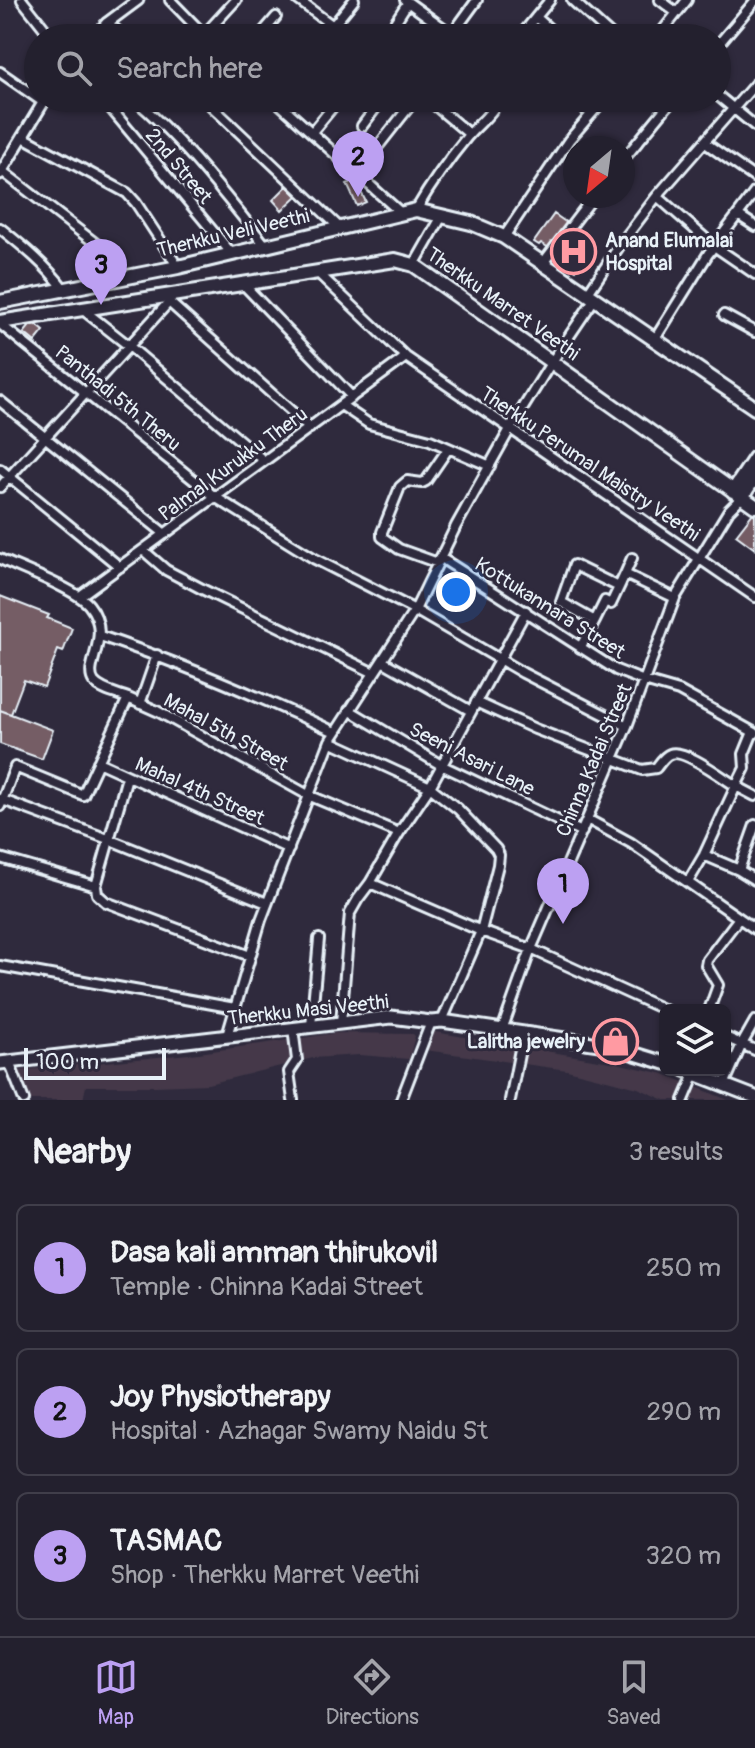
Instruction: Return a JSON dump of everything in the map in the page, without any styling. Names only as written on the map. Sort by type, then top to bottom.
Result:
[{"type":"main road","name":"Therkku Veli Veethi","points":[[0,302],[178,267],[416,210],[471,223],[504,237],[755,408]]},
{"type":"main road","name":"Therkku Marret Veethi","points":[[0,323],[168,299],[395,260],[414,265],[755,506]]},
{"type":"main road","points":[[738,494],[755,458]]},
{"type":"main road","points":[[738,494],[755,477]]},
{"type":"main road","name":"Therkku Masi Veethi","points":[[4,1062],[391,1017],[606,1045],[659,1061]]},
{"type":"main road","points":[[700,1076],[755,1097]]},
{"type":"street","points":[[22,0],[41,24]]},
{"type":"street","points":[[107,23],[123,4],[138,0]]},
{"type":"street","points":[[170,0],[193,24]]},
{"type":"street","points":[[215,24],[236,0]]},
{"type":"street","points":[[298,0],[330,24]]},
{"type":"street","points":[[335,24],[354,0]]},
{"type":"street","points":[[461,24],[477,0]]},
{"type":"street","points":[[530,24],[550,0]]},
{"type":"street","points":[[572,0],[599,24]]},
{"type":"street","points":[[660,0],[677,13]]},
{"type":"street","points":[[668,24],[687,0]]},
{"type":"street","points":[[393,24],[406,1],[436,24]]},
{"type":"street","points":[[731,29],[755,1]]},
{"type":"street","points":[[270,24],[276,17]]},
{"type":"street","points":[[536,17],[544,24]]},
{"type":"street","points":[[0,72],[24,87]]},
{"type":"street","points":[[731,111],[755,84]]},
{"type":"street","points":[[733,109],[755,126]]},
{"type":"street","points":[[37,112],[1,172],[99,246],[114,280]]},
{"type":"street","name":"2nd Street","points":[[114,112],[232,254]]},
{"type":"street","points":[[149,112],[205,170],[266,246]]},
{"type":"street","points":[[218,112],[340,228]]},
{"type":"street","points":[[289,112],[402,214]]},
{"type":"street","points":[[312,132],[328,112]]},
{"type":"street","points":[[362,126],[372,112]]},
{"type":"street","points":[[357,173],[405,112]]},
{"type":"street","points":[[443,112],[469,134]]},
{"type":"street","points":[[416,210],[469,134],[491,112]]},
{"type":"street","points":[[504,237],[569,140],[591,114],[589,112]]},
{"type":"street","points":[[635,145],[662,112]]},
{"type":"street","points":[[227,1036],[267,903],[330,741],[415,610],[510,429],[622,242],[657,196],[730,112]]},
{"type":"street","points":[[23,137],[127,193],[178,267]]},
{"type":"street","points":[[704,142],[755,178]]},
{"type":"street","points":[[655,339],[714,246],[755,192]]},
{"type":"street","points":[[657,196],[714,246],[755,274]]},
{"type":"street","points":[[543,263],[585,208]]},
{"type":"street","points":[[738,215],[755,226]]},
{"type":"street","points":[[414,265],[442,216]]},
{"type":"street","points":[[0,228],[48,269],[64,289]]},
{"type":"street","name":"Therkku Perumal Maistry Veethi","points":[[317,272],[406,357],[755,597]]},
{"type":"street","points":[[243,284],[352,397]]},
{"type":"street","points":[[0,487],[168,299],[310,428]]},
{"type":"street","points":[[82,309],[264,461]]},
{"type":"street","points":[[724,315],[755,332]]},
{"type":"street","name":"Panthadi 5th Theru","points":[[0,323],[215,497],[315,559],[627,726]]},
{"type":"street","name":"Palmal Kurukku Theru","points":[[80,596],[406,357]]},
{"type":"street","points":[[0,401],[165,534]]},
{"type":"street","points":[[341,405],[369,424],[430,440],[490,466]]},
{"type":"street","name":"Kottukannara Street","points":[[448,449],[426,481],[407,481],[400,487],[382,537],[391,545],[439,560],[526,611],[616,670],[679,691],[754,732]]},
{"type":"street","points":[[0,469],[120,567]]},
{"type":"street","name":"Chinna Kadai Street","points":[[502,1030],[531,949],[627,726],[675,598],[738,494]]},
{"type":"street","points":[[143,550],[166,570],[374,673]]},
{"type":"street","points":[[580,648],[605,601],[611,604],[632,558]]},
{"type":"street","points":[[0,559],[80,596],[91,607],[100,636],[241,689],[335,732]]},
{"type":"street","points":[[595,621],[561,602],[574,565],[619,587]]},
{"type":"street","points":[[625,574],[675,598]]},
{"type":"street","points":[[341,1023],[350,913],[430,787],[526,611]]},
{"type":"street","name":"Mahal 5th Street","points":[[100,636],[91,671],[95,684],[140,704],[308,795],[399,833]]},
{"type":"street","points":[[140,704],[157,655]]},
{"type":"street","points":[[382,661],[471,711]]},
{"type":"street","points":[[128,698],[83,795],[15,767],[1,802],[108,839],[267,903]]},
{"type":"street","points":[[476,702],[535,729],[647,770],[656,768],[666,756],[680,753],[755,796]]},
{"type":"street","name":"Seeni Asari Lane","points":[[349,710],[441,765],[582,832]]},
{"type":"street","points":[[688,882],[745,768],[744,754],[754,732]]},
{"type":"street","points":[[330,741],[430,787],[458,809],[499,855],[481,931],[401,1100]]},
{"type":"street","name":"Mahal 4th Street","points":[[98,762],[289,849]]},
{"type":"street","points":[[127,777],[108,839],[96,886],[97,894],[106,902],[250,956]]},
{"type":"street","points":[[587,819],[631,843],[755,929]]},
{"type":"street","points":[[739,870],[755,825]]},
{"type":"street","points":[[704,855],[755,880]]},
{"type":"street","points":[[0,858],[96,886]]},
{"type":"street","points":[[370,883],[531,949],[659,1007]]},
{"type":"street","points":[[711,1004],[718,985],[706,965],[707,960],[739,918]]},
{"type":"street","points":[[311,1026],[319,939]]},
{"type":"street","points":[[0,966],[235,1008]]},
{"type":"street","points":[[724,1085],[755,1021]]},
{"type":"street","points":[[293,1028],[297,1060],[289,1072],[293,1100]]},
{"type":"street","points":[[510,1100],[523,1034]]},
{"type":"street","points":[[731,1039],[755,1050]]},
{"type":"street","points":[[4,1062],[24,1100]]},
{"type":"street","points":[[684,1100],[689,1076]]},
{"type":"shaded area","points":[[435,1032],[616,1063],[669,1076],[728,1100],[665,1100],[638,1088],[567,1070],[425,1050],[430,1035]]},
{"type":"shaded area","points":[[336,1033],[415,1036],[409,1059],[359,1055],[313,1058],[208,1084],[86,1086],[83,1100],[19,1100],[10,1073],[199,1053]]},
{"type":"building","points":[[355,180],[366,202],[357,206],[347,184]]},
{"type":"building","points":[[287,186],[297,196],[282,210],[273,200]]},
{"type":"building","points":[[554,214],[567,223],[549,248],[541,243],[539,245],[534,242]]},
{"type":"building","points":[[572,233],[591,245],[576,270],[556,259]]},
{"type":"building","points":[[33,322],[44,331],[35,342],[24,333]]},
{"type":"building","points":[[753,513],[755,515],[755,549],[736,535]]},
{"type":"building","points":[[0,596],[49,615],[47,618],[72,628],[63,652],[58,650],[44,687],[24,680],[11,714],[0,710]]},
{"type":"building","points":[[0,710],[53,730],[42,759],[0,744]]},
{"type":"place","name":"Joy Physiotherapy","points":[[358,197]]},
{"type":"place","name":"Anand Elumalai Hospital","points":[[574,251]]},
{"type":"place","name":"TASMAC","points":[[101,305]]},
{"type":"place","name":"Dasa kali amman thirukovil","points":[[563,924]]},
{"type":"place","name":"Lalitha jewelry","points":[[616,1041]]}]
